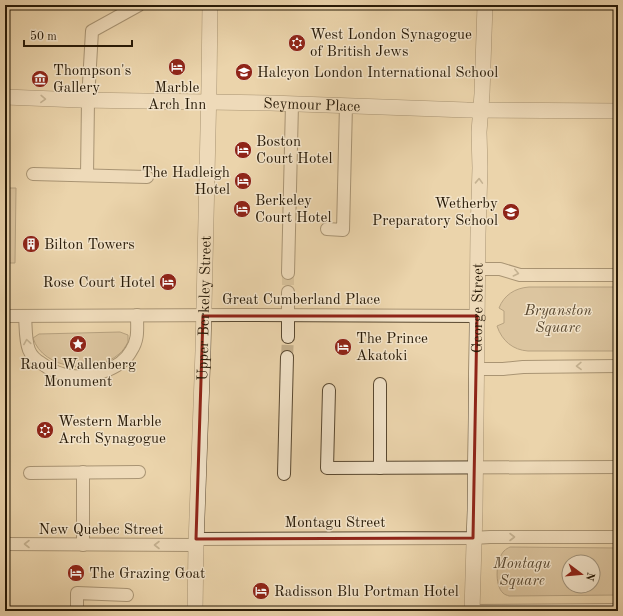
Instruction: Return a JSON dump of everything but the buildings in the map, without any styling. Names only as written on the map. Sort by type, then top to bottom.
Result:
[{"type":"street","points":[[87,175],[88,100],[92,31],[139,5]]},
{"type":"street","name":"Upper Berkeley Street","points":[[195,611],[209,101],[210,5]]},
{"type":"street","name":"George Street","points":[[472,611],[480,161],[479,132],[485,5]]},
{"type":"street","name":"Seymour Place","points":[[5,97],[88,100],[209,101],[481,110],[618,111]]},
{"type":"street","points":[[288,273],[292,104]]},
{"type":"street","points":[[327,229],[343,230],[346,105]]},
{"type":"street","points":[[33,174],[147,177]]},
{"type":"street","points":[[478,269],[500,269],[520,275],[618,275]]},
{"type":"street","points":[[288,292],[288,338]]},
{"type":"street","points":[[25,316],[28,349],[35,358],[44,366],[56,372],[71,376],[82,376],[101,373],[110,369],[117,365],[131,352],[137,340],[137,315]]},
{"type":"street","name":"Great Cumberland Place","points":[[5,316],[477,316]]},
{"type":"street","points":[[284,474],[287,357]]},
{"type":"street","points":[[476,369],[618,366]]},
{"type":"street","points":[[380,384],[380,468]]},
{"type":"street","points":[[329,390],[327,468],[618,467]]},
{"type":"street","points":[[30,472],[139,472]]},
{"type":"street","points":[[83,472],[83,545]]},
{"type":"street","points":[[474,538],[618,537]]},
{"type":"street","name":"Montagu Street","points":[[196,542],[474,538]]},
{"type":"street","name":"New Quebec Street","points":[[5,544],[83,545],[196,542]]},
{"type":"street","points":[[77,611],[77,593],[127,595]]},
{"type":"street","points":[[472,611],[618,610]]},
{"type":"highlighted area","points":[[203,316],[477,316],[473,538],[196,539]]},
{"type":"green space","points":[[5,188],[16,188],[15,263],[5,263]]},
{"type":"green space","name":"Bryanston Square","points":[[529,287],[618,287],[618,351],[528,351],[513,347],[505,340],[497,326],[504,323],[504,311],[499,308],[504,299],[511,293],[519,289]]},
{"type":"green space","points":[[120,332],[128,335],[128,342],[120,353],[109,361],[84,367],[58,363],[47,357],[39,349],[33,338],[39,334]]},
{"type":"green space","name":"Montagu Square","points":[[510,547],[618,548],[618,595],[505,595],[498,584],[497,572],[499,560],[505,550]]},
{"type":"tunnel","points":[[288,273],[288,292]]},
{"type":"tunnel","points":[[287,357],[288,337]]},
{"type":"place","name":"West London Synagogue of British Jews","points":[[297,43]]},
{"type":"place","name":"Marble Arch Inn","points":[[177,67]]},
{"type":"place","name":"Halcyon London International School","points":[[244,72]]},
{"type":"place","name":"Thompson's Gallery","points":[[40,79]]},
{"type":"place","name":"Boston Court Hotel","points":[[243,150]]},
{"type":"place","name":"The Hadleigh Hotel","points":[[243,181]]},
{"type":"place","name":"Berkeley Court Hotel","points":[[242,209]]},
{"type":"place","name":"Wetherby Preparatory School","points":[[511,212]]},
{"type":"place","name":"Bilton Towers","points":[[31,244]]},
{"type":"place","name":"Rose Court Hotel","points":[[168,282]]},
{"type":"place","name":"Raoul Wallenberg Monument","points":[[78,344]]},
{"type":"place","name":"The Prince Akatoki","points":[[343,347]]},
{"type":"place","name":"Western Marble Arch Synagogue","points":[[45,430]]},
{"type":"place","name":"The Grazing Goat","points":[[76,573]]},
{"type":"place","name":"Radisson Blu Portman Hotel","points":[[261,591]]}]
